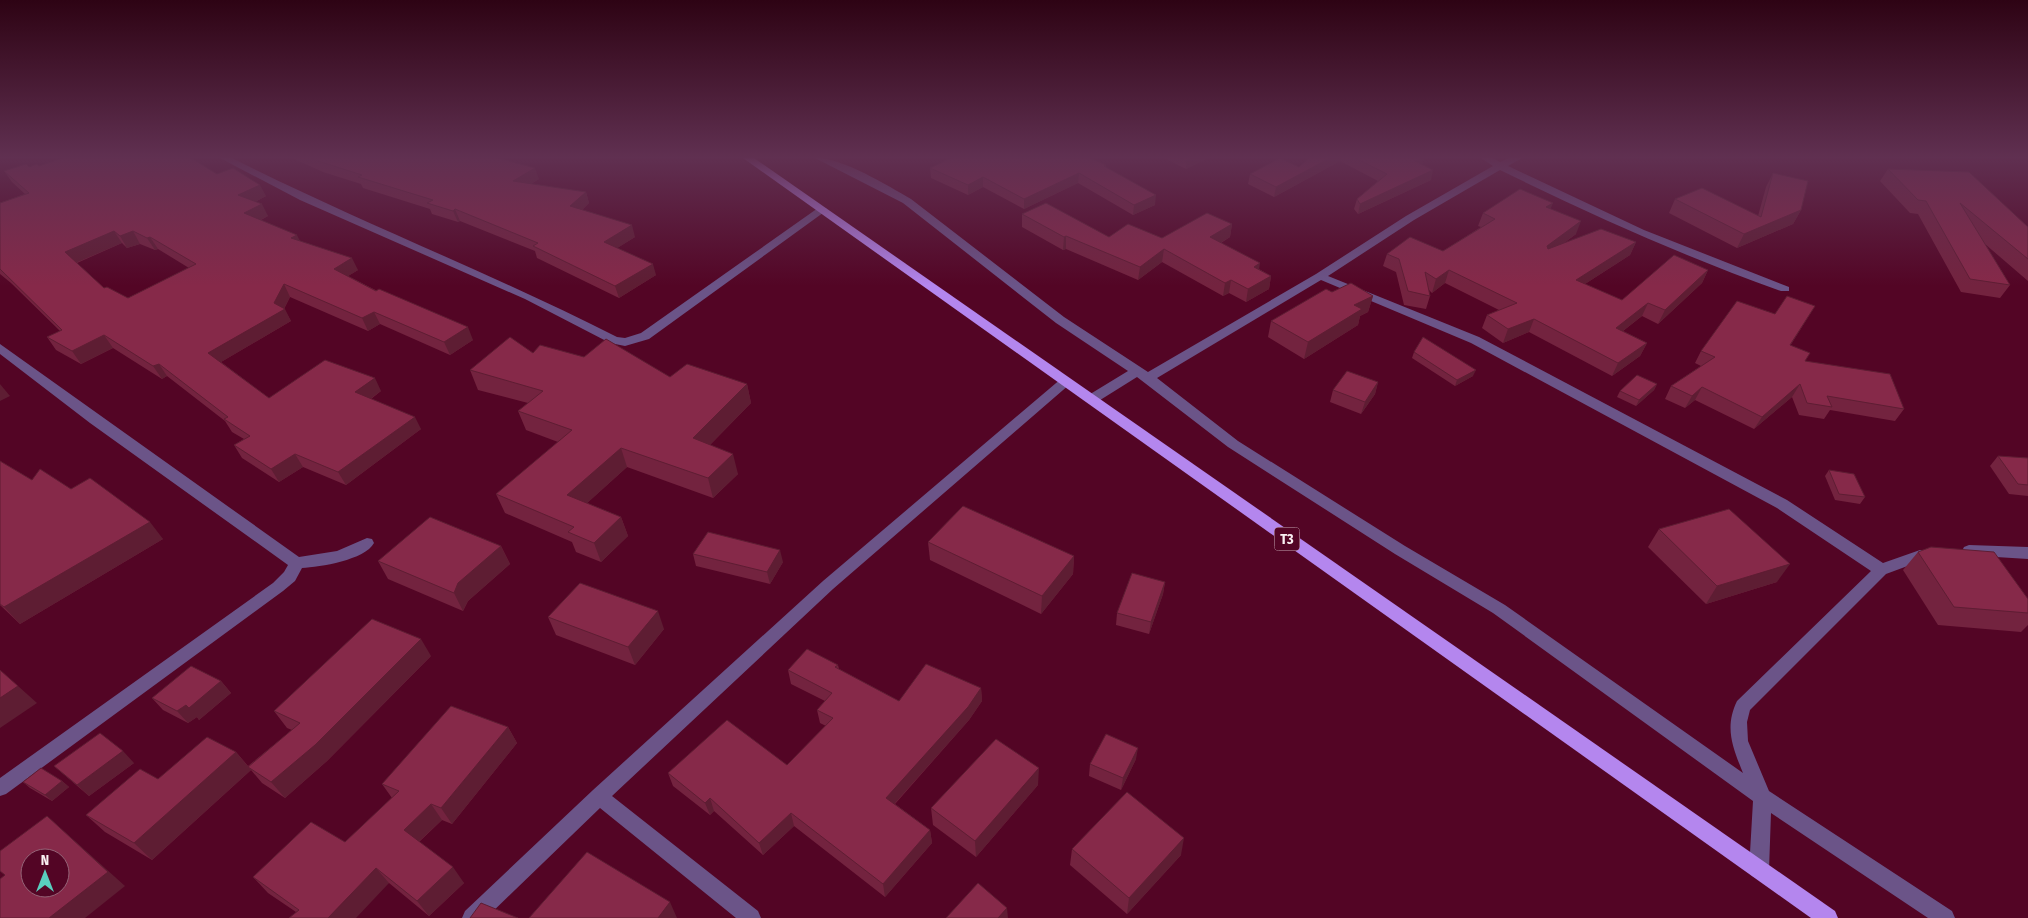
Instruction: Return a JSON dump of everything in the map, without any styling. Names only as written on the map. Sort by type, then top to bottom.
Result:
[{"type":"highway","name":"T3","points":[[809,201],[1828,918]]},
{"type":"street","points":[[310,201],[529,297],[614,340],[625,342],[645,336],[822,210]]},
{"type":"street","points":[[907,201],[1060,320],[1142,374],[1233,444],[1400,550],[1499,609],[1762,797],[1945,918]]},
{"type":"street","points":[[1092,399],[1142,374],[1320,276],[1440,201]]},
{"type":"street","points":[[1570,201],[1730,270],[1785,289]]},
{"type":"street","points":[[1320,276],[1362,295],[1439,322],[1475,340],[1782,504],[1881,570]]},
{"type":"street","points":[[0,348],[95,420],[296,563],[330,560],[352,553],[367,543]]},
{"type":"street","points":[[472,918],[599,796],[828,585],[1066,380]]},
{"type":"street","points":[[1759,870],[1762,797],[1739,741],[1738,722],[1743,706],[1881,570],[1920,556],[1969,551],[2028,553]]},
{"type":"street","points":[[0,788],[278,587],[295,569],[296,563]]},
{"type":"street","points":[[599,796],[751,918]]},
{"type":"building","points":[[6,201],[254,201],[262,204],[244,213],[297,235],[291,238],[352,258],[334,269],[376,291],[379,289],[468,327],[444,342],[374,312],[362,318],[284,284],[274,303],[285,309],[208,353],[269,398],[325,360],[375,378],[355,392],[415,417],[338,472],[295,454],[271,469],[234,445],[250,436],[224,419],[228,417],[159,364],[153,366],[104,335],[72,351],[47,337],[62,330],[0,269],[0,203]],"holes":[[[114,231],[120,236],[133,231],[147,238],[150,237],[196,264],[128,298],[107,287],[104,288],[65,252]]]},
{"type":"building","points":[[431,201],[576,201],[570,206],[632,225],[604,242],[653,264],[615,286],[533,246],[538,243],[455,209],[453,211],[427,203]]},
{"type":"building","points":[[1127,201],[1143,201],[1134,205]]},
{"type":"building","points":[[1502,201],[1548,201],[1553,203],[1546,207],[1581,221],[1547,246],[1548,249],[1601,229],[1636,242],[1576,280],[1622,300],[1674,255],[1708,270],[1665,310],[1648,303],[1616,328],[1647,343],[1618,363],[1534,319],[1508,329],[1487,315],[1517,303],[1449,270],[1436,279],[1425,272],[1430,296],[1408,291],[1399,259],[1387,254],[1410,237],[1443,251],[1495,219],[1483,213]]},
{"type":"building","points":[[1679,201],[1728,201],[1761,217],[1765,201],[1803,201],[1801,210],[1744,234]]},
{"type":"building","points":[[1926,201],[2000,201],[2028,227],[2028,259],[1960,203],[2010,285],[1970,279]]},
{"type":"building","points":[[1046,203],[1109,237],[1128,224],[1162,238],[1207,213],[1232,224],[1210,237],[1260,263],[1254,267],[1271,276],[1248,289],[1231,280],[1225,283],[1164,249],[1140,267],[1066,236],[1064,237],[1022,214]]},
{"type":"building","points":[[1351,283],[1373,296],[1354,305],[1362,309],[1308,342],[1271,321],[1326,289],[1332,292]]},
{"type":"building","points":[[1787,296],[1815,306],[1790,345],[1810,353],[1805,361],[1890,374],[1904,409],[1827,396],[1832,407],[1807,403],[1800,384],[1762,417],[1702,387],[1692,396],[1671,386],[1715,357],[1701,351],[1737,301],[1775,314]]},
{"type":"building","points":[[510,337],[533,353],[540,345],[584,357],[606,339],[670,377],[687,364],[747,384],[693,438],[733,454],[708,478],[621,448],[567,495],[621,517],[594,543],[568,532],[574,527],[496,494],[572,430],[518,411],[543,391],[470,370]]},
{"type":"building","points":[[1423,337],[1476,370],[1457,380],[1414,352]]},
{"type":"building","points":[[1347,371],[1378,382],[1365,402],[1333,390]]},
{"type":"building","points":[[1637,375],[1657,384],[1639,400],[1620,391]]},
{"type":"building","points":[[1998,456],[2028,458],[2028,485],[2018,484]]},
{"type":"building","points":[[0,461],[32,480],[40,469],[71,489],[90,478],[150,522],[4,607],[0,604]]},
{"type":"building","points":[[1829,470],[1854,474],[1865,497],[1839,494]]},
{"type":"building","points":[[963,506],[1074,556],[1042,596],[928,542]]},
{"type":"building","points":[[1729,509],[1790,564],[1717,586],[1659,529]]},
{"type":"building","points":[[430,517],[501,546],[458,583],[454,593],[378,561]]},
{"type":"building","points":[[708,532],[780,550],[767,572],[693,554]]},
{"type":"building","points":[[1931,547],[1994,552],[2028,599],[2028,613],[1954,607],[1918,552]]},
{"type":"building","points":[[1132,573],[1165,582],[1151,622],[1117,613]]},
{"type":"building","points":[[580,583],[658,611],[628,647],[548,617]]},
{"type":"building","points":[[372,619],[421,639],[315,745],[271,782],[248,767],[300,723],[274,711]]},
{"type":"building","points":[[807,649],[838,665],[835,667],[899,701],[926,664],[981,688],[968,707],[886,798],[930,830],[883,884],[791,813],[759,843],[710,798],[705,803],[668,773],[727,720],[787,765],[833,718],[817,710],[832,693],[788,670]]},
{"type":"building","points":[[191,666],[221,681],[189,708],[186,705],[177,711],[152,698]]},
{"type":"building","points":[[0,670],[18,686],[0,698]]},
{"type":"building","points":[[451,706],[508,727],[441,808],[431,804],[404,830],[453,867],[417,901],[376,868],[328,918],[289,918],[299,910],[253,877],[311,822],[345,842],[399,791],[382,784]]},
{"type":"building","points":[[100,733],[123,751],[77,785],[54,766]]},
{"type":"building","points":[[1106,734],[1138,748],[1123,778],[1090,764]]},
{"type":"building","points":[[207,737],[236,752],[134,843],[86,815],[140,769],[158,779]]},
{"type":"building","points":[[996,739],[1039,768],[975,841],[931,808]]},
{"type":"building","points":[[41,768],[62,781],[45,795],[23,782]]},
{"type":"building","points":[[1127,792],[1184,838],[1129,898],[1072,849]]},
{"type":"building","points":[[47,816],[108,872],[49,918],[0,918],[0,879],[5,875],[0,871],[0,851]]},
{"type":"building","points":[[587,852],[670,902],[658,918],[529,918]]},
{"type":"building","points":[[978,883],[1007,908],[998,918],[946,918]]},
{"type":"building","points":[[481,903],[518,918],[470,918]]}]
